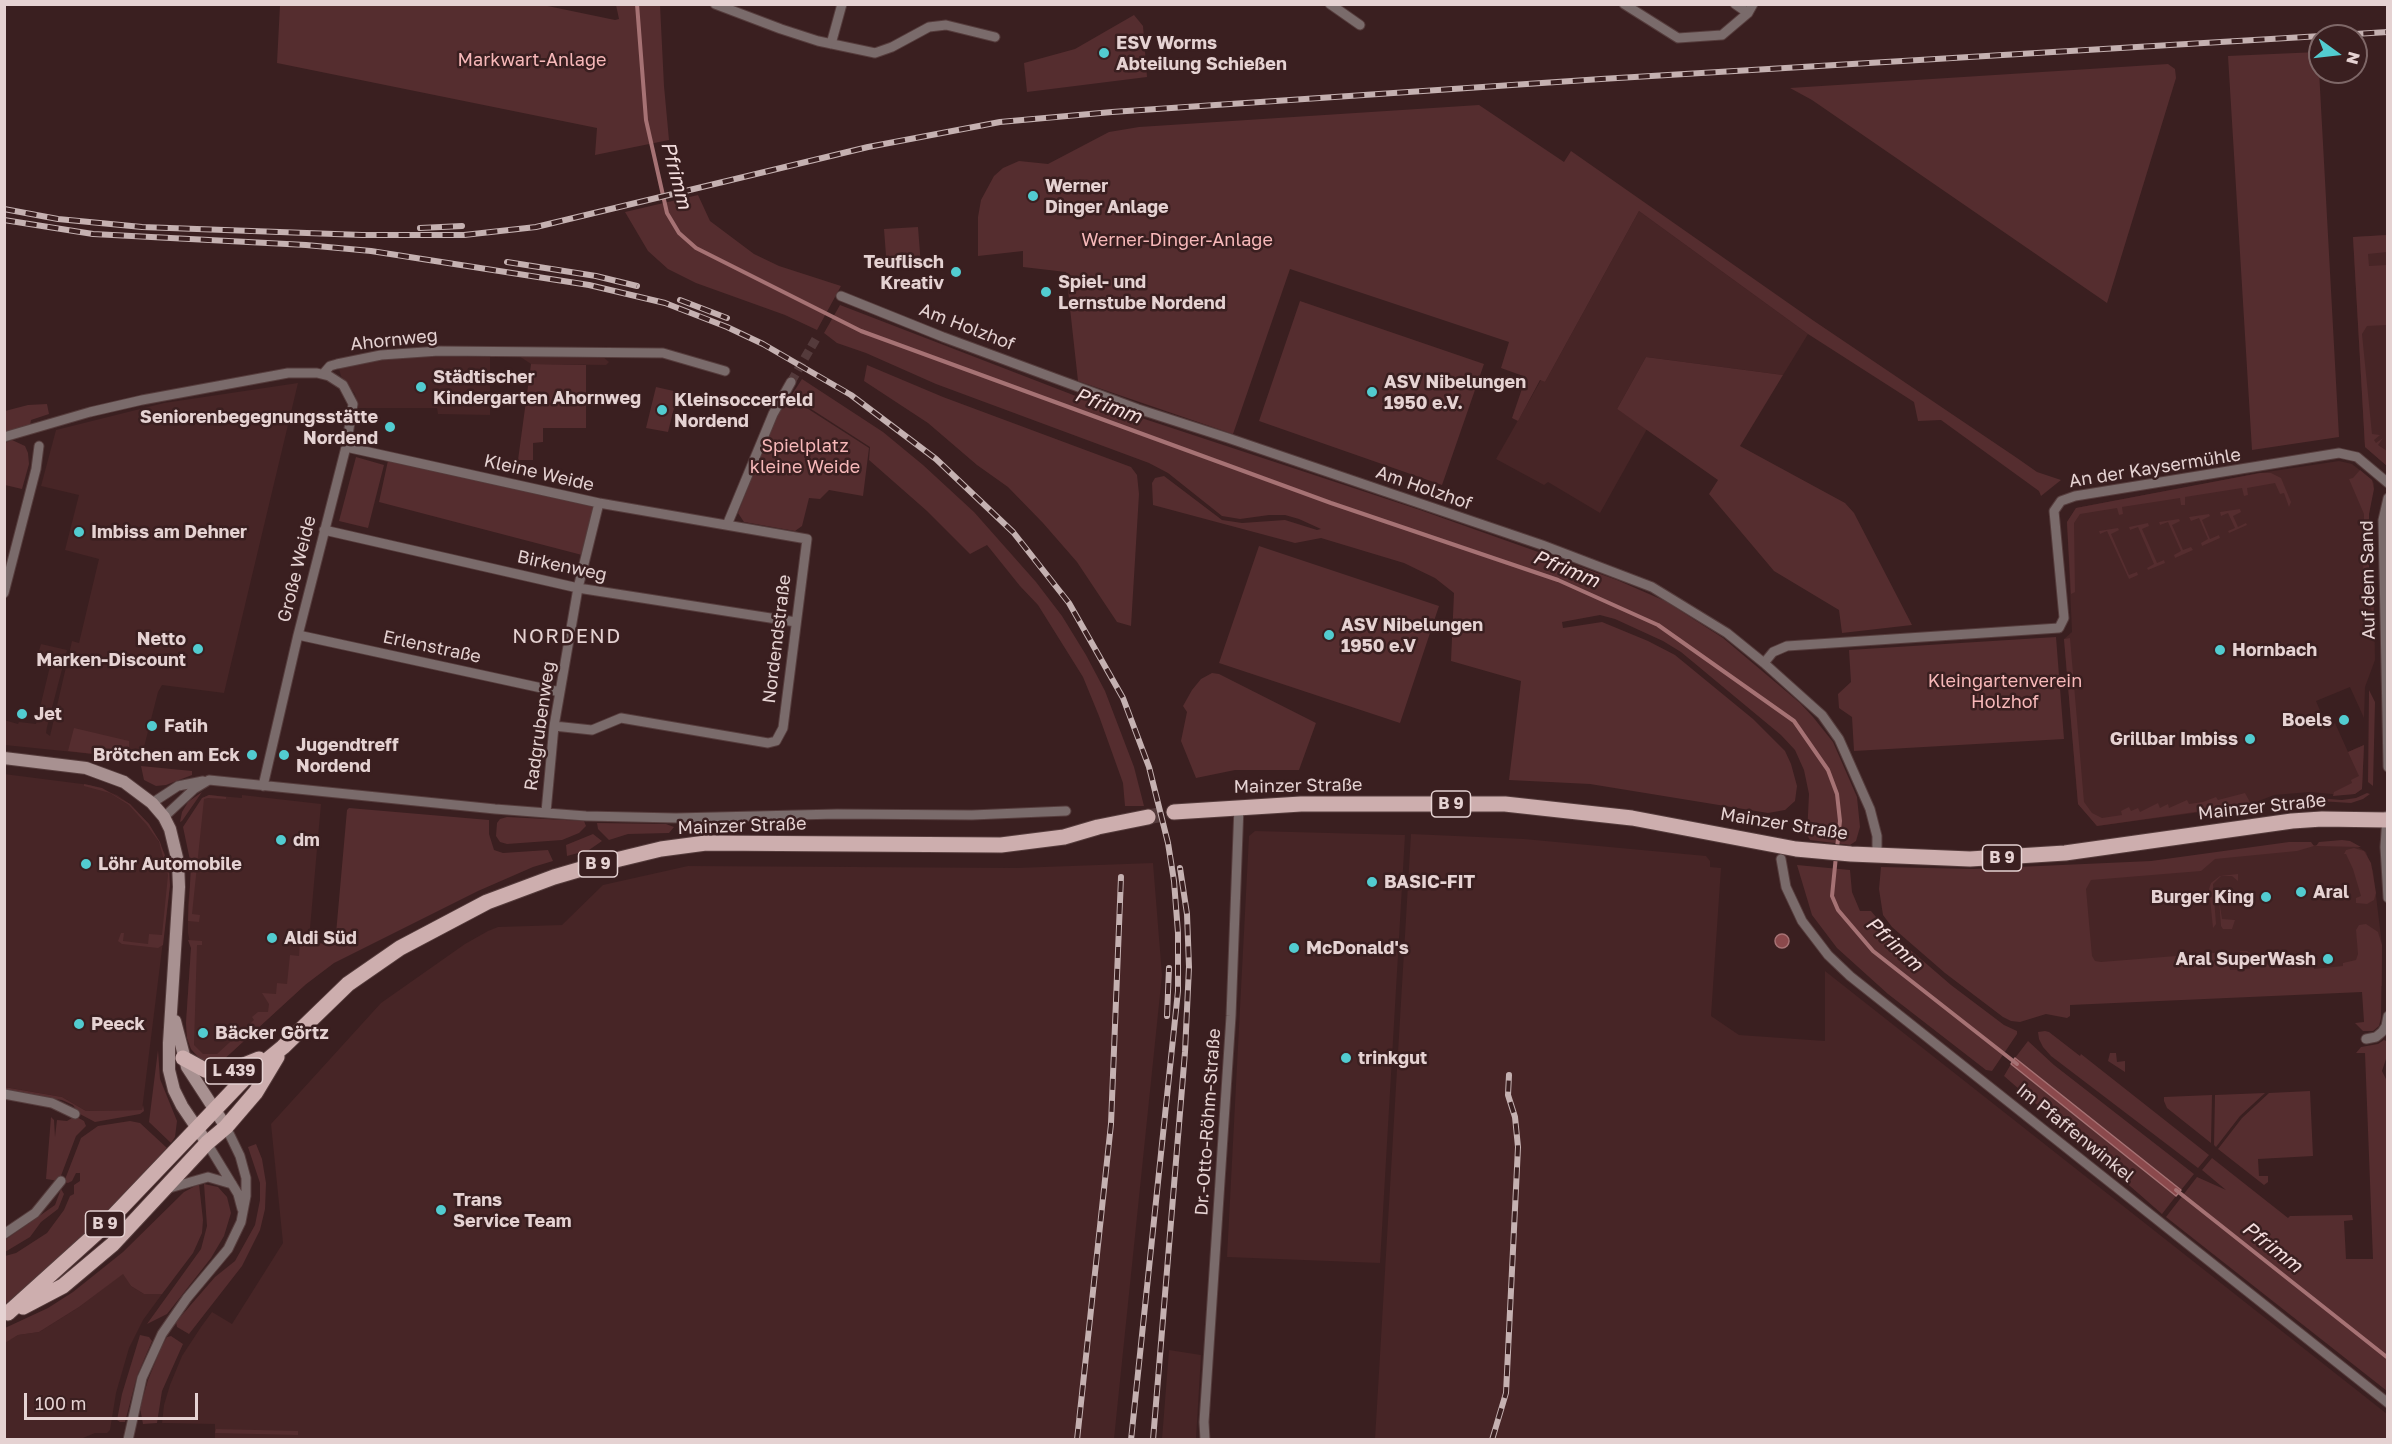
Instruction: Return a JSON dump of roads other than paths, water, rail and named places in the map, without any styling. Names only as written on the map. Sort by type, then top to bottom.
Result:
[{"type":"main road","name":"L 439","points":[[4,758],[86,768],[124,782],[152,803],[164,817],[170,829],[179,871],[173,1008],[168,1058],[170,1076],[174,1090],[195,1128],[207,1143]]},
{"type":"main road","name":"Mainzer Straße","points":[[1174,812],[1239,806],[1301,804],[1505,804],[1632,818],[1781,853],[1960,859],[2026,857],[2302,820],[2387,820]]},
{"type":"main road","name":"Mainzer Straße","points":[[6,1314],[100,1230],[244,1078],[283,1047],[348,984],[400,948],[487,902],[595,865],[661,849],[706,843],[1001,845],[1064,837],[1098,827],[1148,817]]},
{"type":"main road","name":"L 439","points":[[173,1008],[183,1058],[193,1078],[225,1127]]},
{"type":"main road","name":"Mainzer Straße","points":[[6,1314],[46,1297],[84,1270],[113,1244],[256,1092],[283,1047]]},
{"type":"main road","name":"L 439","points":[[183,1058],[205,1070],[224,1073],[232,1072],[283,1047]]},
{"type":"street","points":[[715,4],[731,8],[781,29],[831,44],[875,53],[892,47],[929,27],[946,25],[995,37]]},
{"type":"street","points":[[831,44],[842,4]]},
{"type":"street","points":[[1330,4],[1360,25]]},
{"type":"street","points":[[1623,4],[1678,38],[1722,35],[1751,9]]},
{"type":"street","points":[[1735,4],[1751,9]]},
{"type":"street","name":"Am Holzhof","points":[[841,296],[943,337],[1138,409],[1622,574],[1670,597],[1727,633],[1822,715],[1839,739],[1870,809],[1877,836],[1877,855]]},
{"type":"street","name":"Ahornweg","points":[[4,437],[90,412],[142,400],[288,374],[310,372],[323,374],[330,366],[336,364],[381,356],[439,351],[663,352],[725,371]]},
{"type":"street","name":"Große Weide","points":[[263,786],[297,635],[346,447],[352,413],[351,397],[337,380],[323,374]]},
{"type":"street","points":[[727,525],[772,414],[791,382]]},
{"type":"street","points":[[5,592],[36,469],[39,446]]},
{"type":"street","name":"Kleine Weide","points":[[346,447],[599,503],[807,539]]},
{"type":"street","name":"An der Kaysermühle","points":[[1764,663],[1773,652],[1787,646],[2059,628],[2064,618],[2054,511],[2061,501],[2074,496],[2339,453],[2357,457],[2388,483]]},
{"type":"street","name":"Auf dem Sand","points":[[2388,498],[2383,520],[2388,767]]},
{"type":"street","name":"Radgrubenweg","points":[[546,813],[554,726],[578,588],[599,503]]},
{"type":"street","name":"Birkenweg","points":[[324,530],[578,588],[796,622]]},
{"type":"street","name":"Nordendstraße","points":[[554,726],[592,729],[621,718],[768,743],[776,741],[783,728],[807,539]]},
{"type":"street","name":"Erlenstraße","points":[[297,635],[560,692]]},
{"type":"street","points":[[164,817],[194,789],[209,780]]},
{"type":"street","name":"Mainzer Straße","points":[[152,803],[160,796],[184,784],[209,780],[546,813],[676,818],[790,815],[972,815],[1066,811]]},
{"type":"street","name":"Dr.-Otto-Röhm-Straße","points":[[1205,1440],[1204,1422],[1231,1016],[1239,806]]},
{"type":"street","points":[[2388,813],[2385,847],[2388,898]]},
{"type":"street","name":"Im Pfaffenwinkel","points":[[1781,853],[1786,887],[1802,921],[1828,955],[1850,976],[2388,1403]]},
{"type":"street","points":[[2366,1039],[2376,1037],[2382,1032],[2388,1016]]},
{"type":"street","points":[[4,1094],[52,1102],[75,1114]]},
{"type":"street","points":[[128,1440],[138,1394],[156,1344],[174,1314],[228,1249],[237,1232],[243,1212],[246,1178],[240,1156],[225,1127]]},
{"type":"street","points":[[207,1143],[232,1184],[243,1212]]},
{"type":"street","points":[[164,1190],[208,1177],[232,1184]]},
{"type":"street","points":[[4,1234],[35,1214],[61,1181]]},
{"type":"waterway","name":"Pfrimm","points":[[637,4],[646,120],[667,213],[679,233],[696,248],[861,331],[1331,503],[1558,580],[1658,625],[1794,721],[1828,770],[1837,794],[1840,821],[1837,848]]},
{"type":"waterway","name":"Pfrimm","points":[[1836,856],[1832,896],[1838,910],[1873,951],[2017,1064]]},
{"type":"waterway","name":"Pfrimm","points":[[2176,1190],[2388,1358]]},
{"type":"tunnel","points":[[791,382],[817,337]]},
{"type":"tunnel","points":[[1148,817],[1174,812]]},
{"type":"railway","points":[[4,209],[58,219],[142,227],[362,235],[464,235],[536,227],[868,147],[1000,122],[1112,112],[1601,79],[2388,32]]},
{"type":"railway","points":[[4,220],[93,234],[306,245],[371,251],[589,285],[665,303],[763,344],[851,395],[936,459],[1013,532],[1069,603],[1123,698],[1149,767],[1168,843],[1174,881],[1178,933],[1178,991],[1131,1440]]},
{"type":"railway","points":[[420,228],[462,226]]},
{"type":"railway","points":[[507,262],[596,276],[637,286]]},
{"type":"railway","points":[[680,300],[727,318]]},
{"type":"railway","points":[[1153,1440],[1185,1052],[1189,967],[1187,914],[1180,868]]},
{"type":"railway","points":[[1077,1440],[1111,1124],[1121,877]]},
{"type":"railway","points":[[1167,1016],[1169,968]]},
{"type":"railway","points":[[1492,1440],[1506,1393],[1518,1147],[1515,1117],[1508,1095],[1509,1075]]},
{"type":"place","name":"ESV Worms Abteilung Schießen","points":[[1104,53]]},
{"type":"place","name":"Werner Dinger Anlage","points":[[1033,196]]},
{"type":"place","name":"Teuflisch Kreativ","points":[[956,272]]},
{"type":"place","name":"Spiel- und Lernstube Nordend","points":[[1046,292]]},
{"type":"place","name":"Städtischer Kindergarten Ahornweg","points":[[421,387]]},
{"type":"place","name":"ASV Nibelungen 1950 e.V.","points":[[1372,392]]},
{"type":"place","name":"Kleinsoccerfeld Nordend","points":[[662,410]]},
{"type":"place","name":"Seniorenbegegnungsstätte Nordend","points":[[390,427]]},
{"type":"place","name":"Imbiss am Dehner","points":[[79,532]]},
{"type":"place","name":"ASV Nibelungen 1950 e.V","points":[[1329,635]]},
{"type":"place","name":"Netto Marken-Discount","points":[[198,649]]},
{"type":"place","name":"Hornbach","points":[[2220,650]]},
{"type":"place","name":"Jet","points":[[22,714]]},
{"type":"place","name":"Boels","points":[[2344,720]]},
{"type":"place","name":"Fatih","points":[[152,726]]},
{"type":"place","name":"Grillbar Imbiss","points":[[2250,739]]},
{"type":"place","name":"Brötchen am Eck","points":[[252,755]]},
{"type":"place","name":"Jugendtreff Nordend","points":[[284,755]]},
{"type":"place","name":"dm","points":[[281,840]]},
{"type":"place","name":"Löhr Automobile","points":[[86,864]]},
{"type":"place","name":"BASIC-FIT","points":[[1372,882]]},
{"type":"place","name":"Aral","points":[[2301,892]]},
{"type":"place","name":"Burger King","points":[[2266,897]]},
{"type":"place","name":"Aldi Süd","points":[[272,938]]},
{"type":"place","name":"McDonald's","points":[[1294,948]]},
{"type":"place","name":"Aral SuperWash","points":[[2328,959]]},
{"type":"place","name":"Peeck","points":[[79,1024]]},
{"type":"place","name":"Bäcker Görtz","points":[[203,1033]]},
{"type":"place","name":"trinkgut","points":[[1346,1058]]},
{"type":"place","name":"Trans Service Team","points":[[441,1210]]},
{"type":"district","name":"NORDEND","points":[[567,637]]},
{"type":"park label","name":"Markwart-Anlage","points":[[532,60]]},
{"type":"park label","name":"Werner-Dinger-Anlage","points":[[1177,240]]},
{"type":"park label","name":"Spielplatz kleine Weide","points":[[805,456]]},
{"type":"park label","name":"Kleingartenverein Holzhof","points":[[2005,691]]}]
